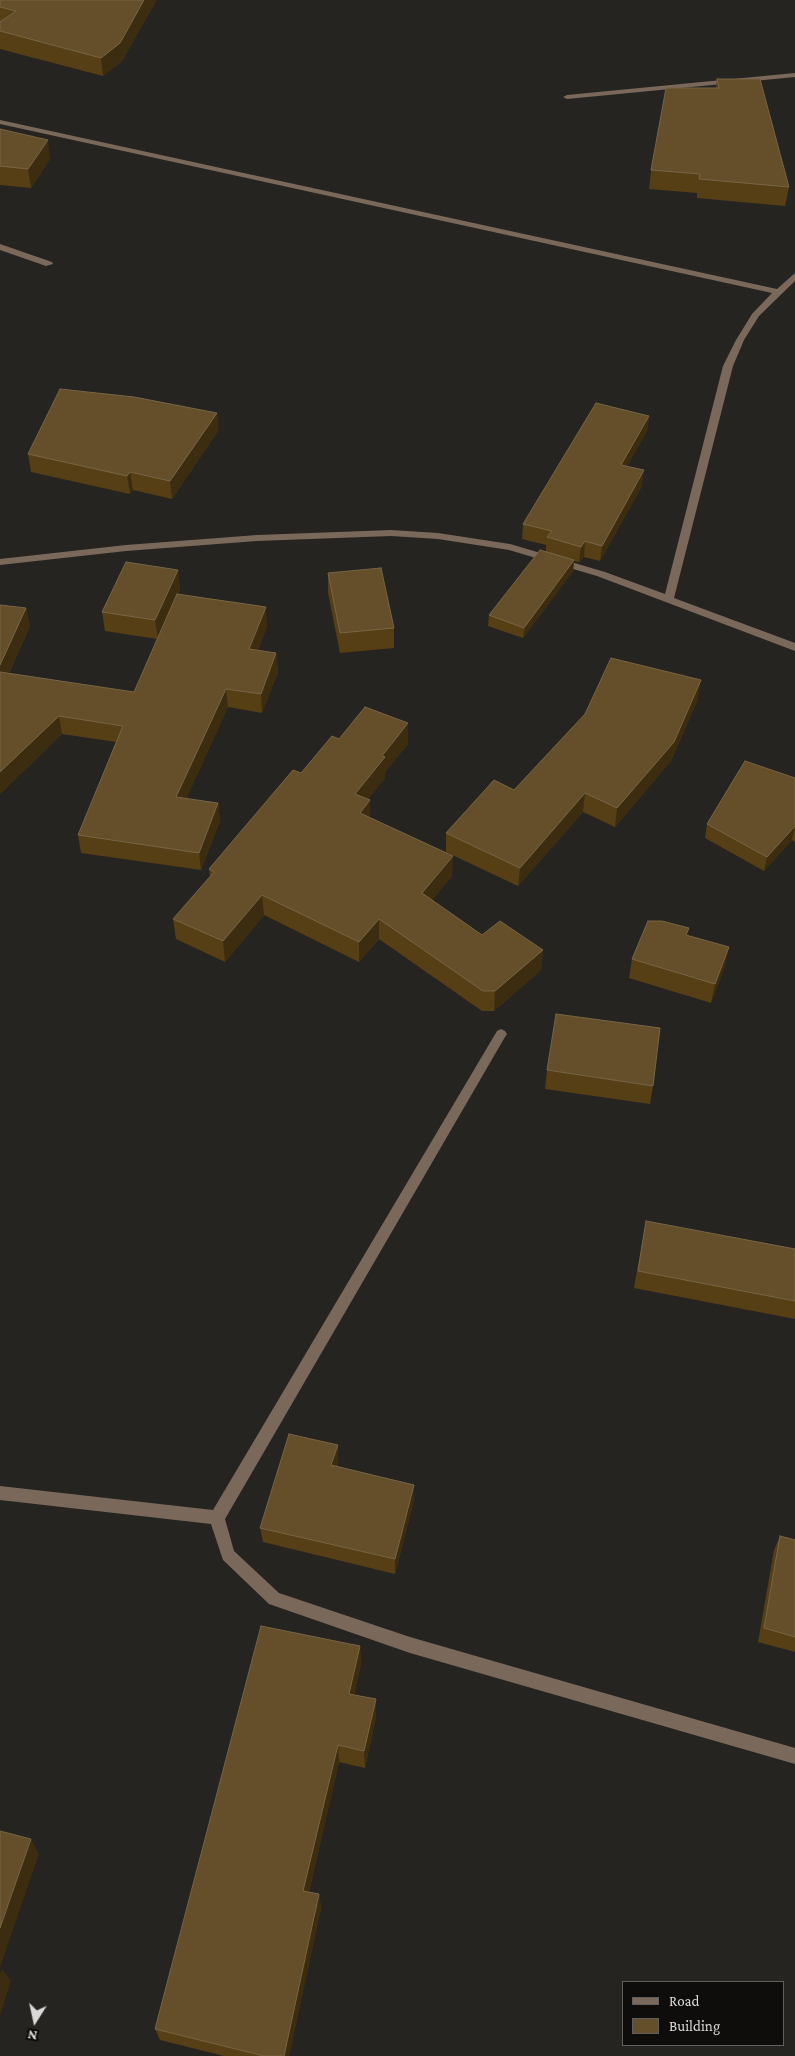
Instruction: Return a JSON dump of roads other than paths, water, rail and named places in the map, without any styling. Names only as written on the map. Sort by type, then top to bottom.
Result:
[{"type":"street","points":[[567,97],[795,75]]},
{"type":"street","points":[[0,122],[778,292]]},
{"type":"street","points":[[0,247],[49,264]]},
{"type":"street","points":[[669,599],[728,366],[740,340],[756,314],[795,276]]},
{"type":"street","points":[[0,562],[126,548],[257,538],[391,533],[438,536],[510,547],[601,574],[795,647]]},
{"type":"street","points":[[501,1034],[217,1518],[228,1555],[274,1599],[410,1645],[795,1756]]},
{"type":"street","points":[[0,1494],[217,1518]]}]
